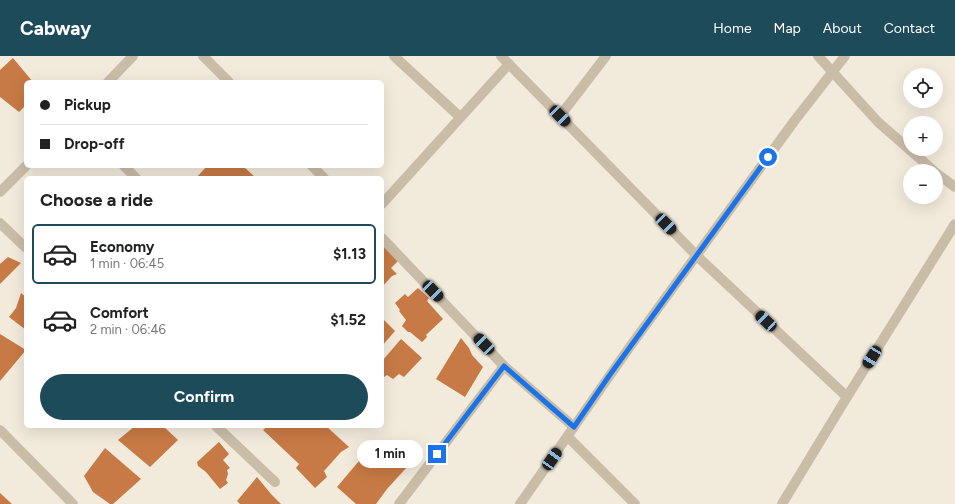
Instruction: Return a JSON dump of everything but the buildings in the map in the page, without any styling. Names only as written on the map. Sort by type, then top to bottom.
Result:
[{"type":"street","points":[[110,80],[133,56]]},
{"type":"street","points":[[203,56],[227,80]]},
{"type":"street","points":[[394,56],[460,117]]},
{"type":"street","points":[[501,56],[697,256],[847,396]]},
{"type":"street","points":[[560,116],[606,56]]},
{"type":"street","points":[[818,56],[878,122],[926,164]]},
{"type":"street","points":[[520,504],[613,371],[795,120],[845,56]]},
{"type":"street","points":[[384,202],[509,64]]},
{"type":"street","points":[[0,192],[24,168]]},
{"type":"street","points":[[126,168],[134,176]]},
{"type":"street","points":[[314,168],[322,176]]},
{"type":"street","points":[[943,178],[955,187]]},
{"type":"street","points":[[0,223],[24,246]]},
{"type":"street","points":[[782,504],[847,396],[955,224]]},
{"type":"street","points":[[384,240],[504,366],[574,427]]},
{"type":"street","points":[[399,504],[504,366]]},
{"type":"street","points":[[218,428],[275,482]]},
{"type":"street","points":[[0,430],[73,504]]},
{"type":"street","points":[[568,437],[635,504]]},
{"type":"route","points":[[437,454],[504,366],[574,427],[609,376],[768,157]]}]
